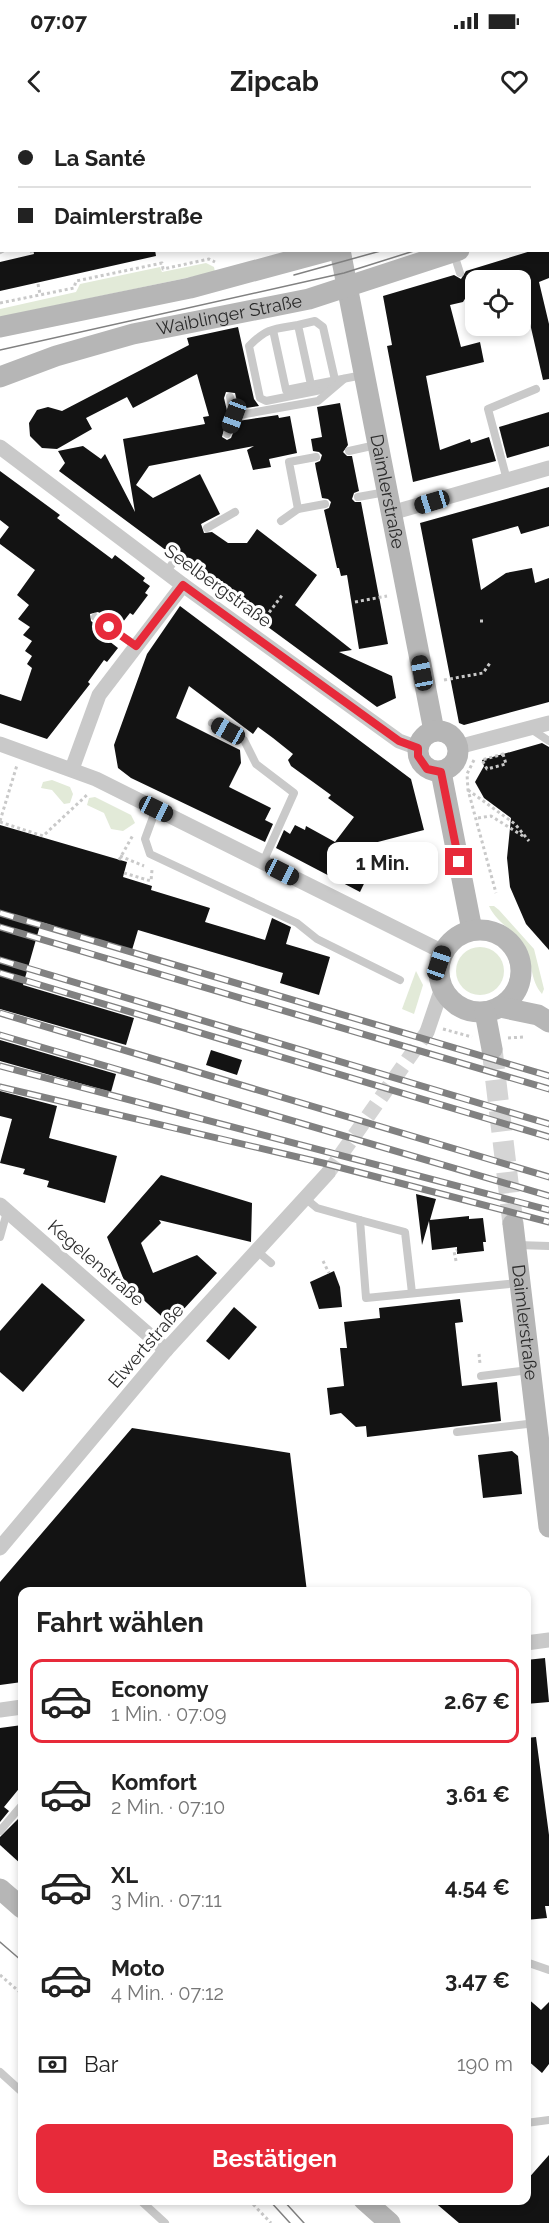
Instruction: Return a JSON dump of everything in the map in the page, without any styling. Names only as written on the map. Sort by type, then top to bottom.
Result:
[{"type":"street","name":"Waiblinger Straße","points":[[0,327],[190,288],[324,252]]},
{"type":"street","name":"Daimlerstraße","points":[[340,252],[347,287],[354,377],[378,445],[434,731]]},
{"type":"street","name":"Waiblinger Straße","points":[[0,377],[56,356],[133,334],[302,300],[453,252]]},
{"type":"street","name":"Seelbergstraße","points":[[0,447],[252,636],[399,741],[418,748]]},
{"type":"street","points":[[391,513],[549,468]]},
{"type":"street","points":[[72,769],[99,695],[183,585]]},
{"type":"street","points":[[458,747],[549,723]]},
{"type":"street","points":[[434,731],[447,733],[458,747],[455,763],[441,772],[427,769],[421,763],[418,748],[423,737],[434,731]]},
{"type":"street","points":[[0,744],[72,769],[443,952]]},
{"type":"street","points":[[441,772],[472,930]]},
{"type":"street","points":[[485,929],[508,940],[516,950],[522,975],[544,1018],[493,1010],[470,1011],[455,1004],[442,988],[438,976],[443,952],[455,938],[472,930],[485,929]]},
{"type":"street","points":[[493,1010],[510,999],[518,988],[522,975]]},
{"type":"street","points":[[427,1032],[442,988]]},
{"type":"street","points":[[492,1049],[493,1010]]},
{"type":"street","name":"Elwertstraße","points":[[0,1548],[166,1350],[328,1173]]},
{"type":"street","name":"Kegelenstraße","points":[[4,1209],[166,1350]]},
{"type":"street","name":"Daimlerstraße","points":[[513,1224],[530,1370],[541,1435],[549,1527]]},
{"type":"street","points":[[531,1642],[549,1640]]},
{"type":"street","points":[[0,1710],[18,1708]]},
{"type":"street","points":[[0,1889],[18,1905]]},
{"type":"street","points":[[370,2205],[390,2223]]},
{"type":"lane","points":[[456,252],[460,273]]},
{"type":"lane","points":[[315,321],[323,327],[335,380],[326,389],[266,401],[260,398],[249,346],[264,331],[315,321]]},
{"type":"lane","points":[[298,325],[311,385]]},
{"type":"lane","points":[[273,330],[286,390],[354,377]]},
{"type":"lane","points":[[234,416],[318,401],[354,377]]},
{"type":"lane","points":[[507,480],[488,409],[536,388]]},
{"type":"lane","points":[[227,434],[234,416],[230,396]]},
{"type":"lane","points":[[349,450],[378,445]]},
{"type":"lane","points":[[298,509],[289,462],[316,457]]},
{"type":"lane","points":[[358,497],[387,492]]},
{"type":"lane","points":[[281,521],[298,509],[326,504]]},
{"type":"lane","points":[[207,528],[235,512]]},
{"type":"lane","points":[[166,573],[176,558]]},
{"type":"lane","points":[[95,617],[136,646]]},
{"type":"lane","points":[[212,723],[244,740],[256,764],[294,793],[263,862]]},
{"type":"lane","points":[[530,728],[549,741]]},
{"type":"lane","points":[[156,809],[145,839],[150,854],[297,923],[317,939],[400,980]]},
{"type":"lane","points":[[305,1198],[317,1208],[405,1232],[412,1293]]},
{"type":"lane","points":[[0,1237],[4,1209]]},
{"type":"lane","points":[[360,1220],[366,1298],[520,1283]]},
{"type":"lane","points":[[515,1245],[549,1246]]},
{"type":"lane","points":[[257,1251],[271,1263]]},
{"type":"lane","points":[[481,1376],[530,1370]]},
{"type":"lane","points":[[457,1432],[541,1435]]},
{"type":"lane","points":[[0,1832],[18,1810]]},
{"type":"lane","points":[[531,1964],[549,1970]]},
{"type":"lane","points":[[0,2072],[18,2088]]},
{"type":"lane","points":[[531,2122],[549,2120]]},
{"type":"lane","points":[[145,2205],[165,2223]]},
{"type":"path","points":[[0,303],[74,288],[76,281],[162,263],[163,269],[209,259],[217,263]]},
{"type":"path","points":[[38,284],[40,294]]},
{"type":"path","points":[[252,636],[283,594]]},
{"type":"path","points":[[356,602],[387,596]]},
{"type":"path","points":[[480,621],[486,621]]},
{"type":"path","points":[[442,680],[483,673],[490,663]]},
{"type":"path","points":[[479,742],[482,754],[471,762],[467,774],[468,790],[478,818],[496,893]]},
{"type":"path","points":[[503,754],[506,764],[487,769],[482,760],[503,754]]},
{"type":"path","points":[[18,762],[0,821],[43,836],[92,788]]},
{"type":"path","points":[[468,790],[515,824],[529,841],[491,816],[478,818]]},
{"type":"path","points":[[119,860],[120,856],[154,870],[151,881],[124,873]]},
{"type":"path","points":[[456,1261],[454,1251],[457,1250]]},
{"type":"path","points":[[323,1261],[329,1274]]},
{"type":"path","points":[[0,1975],[18,1991]]},
{"type":"path","points":[[254,2205],[271,2223]]},
{"type":"green space","points":[[206,263],[214,267],[215,272],[0,317],[0,309],[76,292],[80,284],[160,267],[162,272]]},
{"type":"green space","points":[[52,780],[70,787],[73,794],[70,803],[64,804],[52,790],[41,788],[43,782]]},
{"type":"green space","points":[[95,797],[131,815],[135,823],[123,831],[111,829],[104,813],[87,805],[89,798]]},
{"type":"green space","points":[[489,906],[494,906],[499,910],[534,949],[544,989],[542,994],[535,983],[526,949]]},
{"type":"green space","points":[[480,947],[497,954],[504,971],[497,988],[480,995],[463,988],[456,971],[463,954]]},
{"type":"green space","points":[[416,971],[423,985],[414,1014],[402,1009]]},
{"type":"building","points":[[34,252],[155,252],[156,256],[0,291],[0,262],[34,254]]},
{"type":"building","points":[[528,252],[549,252],[549,278],[539,282],[549,324],[549,379],[543,380],[531,328],[531,270],[469,270]]},
{"type":"building","points":[[465,273],[465,299],[463,302],[450,305],[461,347],[480,342],[484,362],[426,376],[440,450],[470,439],[471,443],[489,437],[496,461],[413,482],[387,346],[392,345],[383,296],[454,275],[461,279]]},
{"type":"building","points":[[238,327],[254,399],[259,406],[239,409],[235,393],[226,392],[224,398],[228,415],[222,437],[227,440],[231,438],[238,421],[278,415],[279,418],[290,416],[297,453],[269,459],[271,467],[253,470],[247,450],[254,446],[149,466],[136,485],[153,498],[200,474],[220,514],[201,524],[204,533],[212,532],[228,543],[247,543],[257,529],[317,575],[295,605],[352,650],[339,652],[392,676],[396,698],[377,707],[193,572],[181,562],[180,553],[171,554],[59,471],[65,463],[58,451],[83,446],[101,459],[105,454],[135,512],[123,439],[205,424],[203,417],[209,416],[197,374],[133,408],[127,397],[86,418],[92,429],[57,449],[42,448],[30,436],[29,423],[37,410],[48,407],[62,411],[189,345],[187,338]]},
{"type":"building","points":[[340,403],[348,445],[343,452],[347,456],[352,456],[359,491],[354,493],[352,499],[355,502],[361,502],[388,644],[359,649],[347,575],[341,576],[337,568],[324,510],[329,508],[331,502],[322,498],[316,469],[315,463],[320,461],[322,455],[313,451],[311,439],[322,437],[317,407]]},
{"type":"building","points":[[549,412],[549,446],[507,458],[499,427]]},
{"type":"building","points":[[0,471],[60,515],[57,518],[112,559],[115,555],[145,578],[143,581],[150,586],[145,593],[148,595],[133,615],[130,613],[119,627],[98,612],[90,614],[91,621],[112,637],[109,641],[118,648],[107,662],[104,660],[88,682],[90,684],[47,739],[0,723],[0,694],[21,701],[32,668],[27,664],[32,656],[25,651],[32,641],[23,635],[30,627],[18,619],[29,605],[17,595],[35,570],[0,544],[0,539],[9,527],[0,520]]},
{"type":"building","points":[[549,487],[549,526],[521,534],[518,526],[472,539],[481,590],[506,573],[532,568],[535,583],[549,578],[549,702],[464,725],[459,723],[420,523]]},
{"type":"building","points":[[180,606],[411,779],[424,830],[347,850],[374,863],[360,892],[276,848],[284,830],[290,834],[295,825],[305,830],[306,826],[335,842],[354,817],[328,798],[331,795],[291,766],[288,760],[293,754],[273,738],[258,727],[253,734],[189,686],[176,718],[240,750],[241,763],[229,787],[271,808],[265,820],[273,824],[265,842],[131,778],[118,768],[114,745],[147,654]]},
{"type":"building","points":[[542,743],[549,747],[549,950],[526,924],[510,887],[507,858],[511,818],[484,798],[475,782],[484,766],[482,760]]},
{"type":"building","points":[[0,825],[127,862],[123,877],[152,886],[151,890],[210,908],[205,922],[265,940],[272,918],[291,927],[286,944],[330,957],[319,995],[280,983],[283,973],[138,930],[132,950],[41,922],[23,985],[134,1018],[126,1045],[0,1009]]},
{"type":"building","points":[[0,1040],[116,1074],[111,1092],[0,1061]]},
{"type":"building","points":[[211,1050],[242,1060],[237,1075],[206,1065]]},
{"type":"building","points":[[0,1091],[57,1106],[49,1138],[117,1156],[105,1203],[47,1187],[49,1181],[23,1174],[25,1169],[0,1163],[12,1119],[0,1116]]},
{"type":"building","points":[[161,1175],[252,1203],[251,1242],[159,1220],[161,1223],[141,1243],[153,1273],[197,1255],[217,1273],[170,1324],[125,1283],[107,1237]]},
{"type":"building","points":[[416,1194],[436,1199],[430,1220],[469,1216],[469,1219],[483,1218],[486,1242],[483,1242],[484,1251],[457,1254],[457,1247],[432,1250],[429,1221],[422,1245]]},
{"type":"building","points":[[334,1271],[340,1287],[342,1307],[319,1309],[310,1282]]},
{"type":"building","points":[[42,1283],[85,1320],[23,1392],[0,1372],[0,1331]]},
{"type":"building","points":[[460,1299],[463,1322],[455,1323],[462,1386],[497,1382],[501,1421],[367,1437],[366,1426],[356,1427],[341,1413],[330,1415],[327,1388],[344,1386],[340,1348],[347,1348],[344,1322],[380,1318],[379,1308]]},
{"type":"building","points":[[234,1307],[257,1327],[229,1360],[206,1341]]},
{"type":"building","points":[[132,1428],[290,1453],[306,1587],[18,1587],[18,1683],[0,1685],[0,1582]]},
{"type":"building","points":[[512,1451],[518,1456],[522,1494],[483,1498],[478,1455]]},
{"type":"building","points":[[545,1658],[549,1702],[531,1704],[531,1659]]},
{"type":"building","points":[[18,1726],[18,1790],[4,1807],[9,1811],[0,1822],[0,1728]]},
{"type":"building","points":[[536,1737],[549,1835],[549,1906],[545,1906],[547,1918],[531,1920],[531,1738]]},
{"type":"building","points":[[18,1819],[18,1861],[0,1845],[0,1837]]},
{"type":"building","points":[[531,2001],[541,2010],[549,2002],[549,2064],[542,2073],[531,2063]]},
{"type":"building","points":[[549,2155],[549,2223],[459,2223],[438,2205],[531,2205],[531,2175]]},
{"type":"tunnel","points":[[328,1173],[427,1032]]},
{"type":"tunnel","points":[[492,1049],[513,1224]]},
{"type":"tram line","points":[[294,275],[377,252]]},
{"type":"tram line","points":[[0,350],[344,273],[411,252]]},
{"type":"tram line","points":[[0,1942],[18,1958]]},
{"type":"tram line","points":[[274,2205],[290,2223]]},
{"type":"tram line","points":[[288,2205],[304,2223]]},
{"type":"railway","points":[[0,913],[549,1076]]},
{"type":"railway","points":[[0,927],[549,1089]]},
{"type":"railway","points":[[0,960],[549,1124]]},
{"type":"railway","points":[[0,973],[549,1137]]},
{"type":"railway","points":[[0,1013],[549,1177]]},
{"type":"railway","points":[[0,1035],[549,1196]]},
{"type":"railway","points":[[0,1066],[549,1210]]},
{"type":"railway","points":[[0,1087],[323,1163],[549,1222]]},
{"type":"route","points":[[109,627],[136,646],[183,585],[399,741],[418,748],[421,763],[427,769],[441,772],[459,862]]}]
